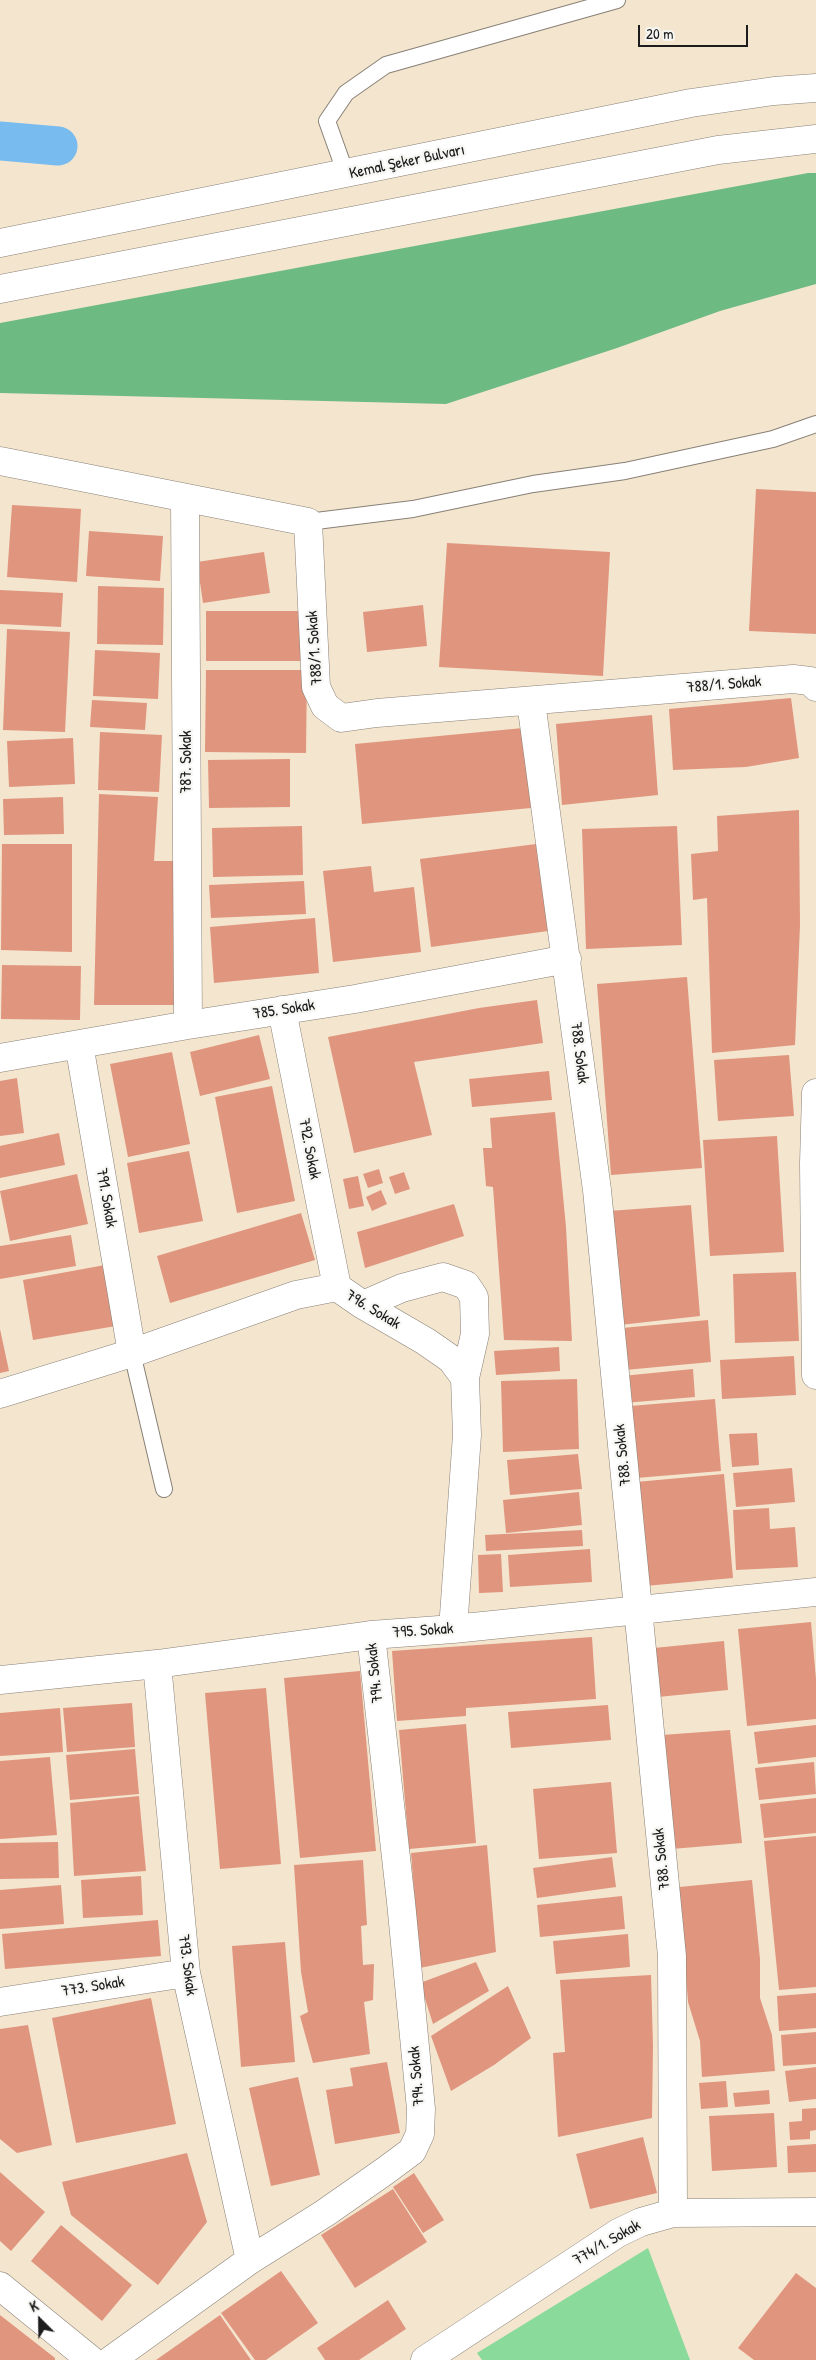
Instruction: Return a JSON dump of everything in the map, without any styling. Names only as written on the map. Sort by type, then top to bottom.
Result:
[{"type":"street","name":"Kemal Şeker Bulvarı","points":[[0,244],[691,103],[774,90],[816,88]]},
{"type":"street","points":[[0,289],[718,150],[816,139]]},
{"type":"street","points":[[0,462],[308,522]]},
{"type":"street","name":"787. Sokak","points":[[185,498],[188,1025]]},
{"type":"street","name":"788/1. Sokak","points":[[308,522],[316,687],[325,706],[341,718],[377,713],[531,702],[793,679],[810,681],[816,687]]},
{"type":"street","name":"788. Sokak","points":[[531,702],[597,1190],[672,1956],[673,2213]]},
{"type":"street","name":"785. Sokak","points":[[0,1058],[567,959]]},
{"type":"street","name":"792. Sokak","points":[[282,1010],[337,1287]]},
{"type":"street","name":"791. Sokak","points":[[79,1044],[132,1353]]},
{"type":"street","points":[[816,1093],[814,1163],[816,1375]]},
{"type":"street","points":[[363,1305],[402,1288],[444,1277],[466,1285],[474,1297],[475,1334],[465,1378],[467,1435],[453,1629]]},
{"type":"street","name":"796. Sokak","points":[[0,1394],[132,1353],[296,1295],[337,1287],[451,1359],[465,1378]]},
{"type":"street","name":"795. Sokak","points":[[0,1680],[157,1664],[371,1635],[453,1629],[816,1592]]},
{"type":"street","name":"794. Sokak","points":[[111,2360],[250,2260],[325,2213],[385,2172],[412,2151],[420,2134],[421,2109],[401,1902],[371,1635]]},
{"type":"street","name":"793. Sokak","points":[[157,1664],[186,1973],[250,2260]]},
{"type":"street","name":"773. Sokak","points":[[0,2002],[186,1973]]},
{"type":"street","name":"774/1. Sokak","points":[[425,2360],[618,2233],[640,2222],[673,2213],[816,2212]]},
{"type":"street","points":[[0,2286],[91,2360]]},
{"type":"lane","points":[[346,174],[327,122],[346,93],[386,65],[617,0]]},
{"type":"lane","points":[[308,522],[413,509],[533,484],[625,471],[773,439],[816,424]]},
{"type":"lane","points":[[132,1353],[164,1489]]},
{"type":"green space","points":[[816,173],[816,284],[720,311],[617,348],[446,404],[0,393],[0,323]]},
{"type":"green space","points":[[648,2248],[690,2360],[482,2360],[477,2353]]},
{"type":"building","points":[[756,489],[816,492],[816,634],[749,631]]},
{"type":"building","points":[[12,505],[81,509],[77,582],[7,577]]},
{"type":"building","points":[[89,531],[163,536],[160,581],[86,576]]},
{"type":"building","points":[[447,543],[610,552],[603,676],[439,667]]},
{"type":"building","points":[[264,552],[270,593],[203,603],[197,562]]},
{"type":"building","points":[[98,586],[164,588],[163,645],[97,644]]},
{"type":"building","points":[[0,590],[63,593],[61,627],[0,624]]},
{"type":"building","points":[[423,605],[427,646],[367,652],[363,612]]},
{"type":"building","points":[[206,611],[300,611],[301,661],[206,661]]},
{"type":"building","points":[[7,629],[70,632],[65,732],[3,730]]},
{"type":"building","points":[[95,650],[160,653],[158,699],[93,696]]},
{"type":"building","points":[[206,670],[307,670],[306,753],[205,752]]},
{"type":"building","points":[[791,698],[799,758],[746,767],[673,770],[669,709]]},
{"type":"building","points":[[92,700],[147,703],[145,730],[90,727]]},
{"type":"building","points":[[652,715],[658,795],[562,805],[556,724]]},
{"type":"building","points":[[523,728],[531,808],[362,824],[355,744]]},
{"type":"building","points":[[100,732],[162,735],[159,792],[98,790]]},
{"type":"building","points":[[73,738],[75,784],[9,787],[7,741]]},
{"type":"building","points":[[290,759],[290,807],[209,808],[208,760]]},
{"type":"building","points":[[99,794],[158,797],[154,861],[174,861],[175,1005],[94,1005]]},
{"type":"building","points":[[63,797],[64,834],[4,835],[3,799]]},
{"type":"building","points":[[799,810],[800,925],[795,1045],[712,1053],[707,898],[693,900],[691,854],[718,851],[717,816]]},
{"type":"building","points":[[302,826],[303,875],[213,877],[212,828]]},
{"type":"building","points":[[677,826],[682,945],[586,949],[582,829]]},
{"type":"building","points":[[2,844],[72,844],[72,952],[1,950]]},
{"type":"building","points":[[536,844],[548,931],[431,947],[420,859]]},
{"type":"building","points":[[371,866],[374,892],[414,887],[421,952],[333,962],[323,871]]},
{"type":"building","points":[[304,881],[306,914],[211,918],[209,885]]},
{"type":"building","points":[[315,918],[319,973],[214,983],[210,927]]},
{"type":"building","points":[[2,965],[81,966],[80,1020],[1,1019]]},
{"type":"building","points":[[687,977],[702,1168],[611,1175],[597,984]]},
{"type":"building","points":[[537,1000],[543,1043],[414,1062],[432,1135],[354,1153],[328,1037],[479,1008]]},
{"type":"building","points":[[259,1035],[270,1079],[200,1096],[190,1052]]},
{"type":"building","points":[[172,1052],[190,1144],[128,1157],[110,1064]]},
{"type":"building","points":[[789,1055],[794,1116],[718,1121],[714,1060]]},
{"type":"building","points":[[549,1071],[552,1100],[472,1107],[469,1079]]},
{"type":"building","points":[[17,1078],[24,1133],[0,1136],[0,1081]]},
{"type":"building","points":[[272,1086],[295,1201],[237,1213],[215,1097]]},
{"type":"building","points":[[555,1112],[566,1227],[572,1341],[504,1340],[493,1187],[486,1186],[483,1148],[492,1148],[490,1118]]},
{"type":"building","points":[[59,1133],[65,1165],[0,1178],[0,1146]]},
{"type":"building","points":[[777,1136],[784,1252],[710,1256],[703,1140]]},
{"type":"building","points":[[189,1151],[203,1221],[139,1233],[127,1163]]},
{"type":"building","points":[[379,1169],[383,1183],[368,1188],[363,1174]]},
{"type":"building","points":[[404,1172],[410,1189],[395,1194],[389,1177]]},
{"type":"building","points":[[77,1174],[88,1224],[10,1241],[0,1191]]},
{"type":"building","points":[[358,1176],[364,1206],[349,1209],[343,1179]]},
{"type":"building","points":[[381,1190],[387,1204],[372,1211],[366,1197]]},
{"type":"building","points":[[454,1204],[464,1236],[365,1268],[357,1232]]},
{"type":"building","points":[[691,1205],[700,1316],[620,1325],[609,1211]]},
{"type":"building","points":[[301,1213],[315,1260],[170,1303],[157,1256]]},
{"type":"building","points":[[71,1235],[76,1266],[0,1279],[0,1246]]},
{"type":"building","points":[[105,1265],[116,1326],[33,1340],[23,1280]]},
{"type":"building","points":[[796,1272],[799,1341],[735,1343],[733,1274]]},
{"type":"building","points":[[708,1320],[711,1362],[625,1370],[622,1328]]},
{"type":"building","points":[[0,1329],[9,1371],[0,1373]]},
{"type":"building","points":[[559,1347],[560,1371],[496,1375],[494,1351]]},
{"type":"building","points":[[794,1356],[796,1395],[722,1399],[720,1360]]},
{"type":"building","points":[[693,1369],[695,1397],[624,1403],[622,1376]]},
{"type":"building","points":[[577,1379],[579,1449],[503,1452],[501,1381]]},
{"type":"building","points":[[715,1399],[721,1471],[636,1478],[630,1406]]},
{"type":"building","points":[[757,1433],[759,1465],[732,1467],[729,1434]]},
{"type":"building","points":[[578,1454],[582,1489],[510,1495],[507,1460]]},
{"type":"building","points":[[792,1468],[795,1502],[736,1507],[733,1473]]},
{"type":"building","points":[[724,1474],[733,1578],[645,1586],[636,1482]]},
{"type":"building","points":[[579,1492],[582,1525],[506,1533],[503,1500]]},
{"type":"building","points":[[769,1508],[770,1529],[795,1527],[798,1567],[736,1570],[733,1510]]},
{"type":"building","points":[[582,1530],[583,1546],[486,1551],[485,1535]]},
{"type":"building","points":[[590,1549],[592,1582],[510,1587],[508,1555]]},
{"type":"building","points":[[501,1554],[503,1592],[479,1593],[478,1555]]},
{"type":"building","points":[[811,1622],[816,1679],[816,1719],[747,1726],[738,1629]]},
{"type":"building","points":[[592,1637],[596,1699],[466,1708],[466,1716],[397,1721],[392,1651]]},
{"type":"building","points":[[724,1641],[728,1690],[658,1697],[654,1648]]},
{"type":"building","points":[[360,1671],[376,1851],[300,1858],[284,1678]]},
{"type":"building","points":[[266,1688],[281,1864],[220,1869],[205,1693]]},
{"type":"building","points":[[132,1703],[135,1747],[67,1752],[63,1708]]},
{"type":"building","points":[[608,1705],[611,1740],[511,1748],[508,1712]]},
{"type":"building","points":[[60,1708],[63,1752],[0,1756],[0,1713]]},
{"type":"building","points":[[466,1724],[476,1843],[409,1849],[399,1730]]},
{"type":"building","points":[[816,1725],[816,1757],[758,1764],[754,1732]]},
{"type":"building","points":[[730,1730],[742,1843],[672,1849],[662,1735]]},
{"type":"building","points":[[135,1749],[139,1794],[70,1800],[66,1755]]},
{"type":"building","points":[[50,1757],[57,1835],[0,1839],[0,1761]]},
{"type":"building","points":[[814,1762],[816,1794],[759,1800],[755,1768]]},
{"type":"building","points":[[611,1782],[617,1853],[539,1859],[533,1789]]},
{"type":"building","points":[[139,1796],[146,1871],[74,1876],[70,1803]]},
{"type":"building","points":[[816,1798],[816,1833],[764,1838],[760,1804]]},
{"type":"building","points":[[816,1836],[816,1987],[779,1990],[764,1841]]},
{"type":"building","points":[[58,1842],[59,1878],[0,1879],[0,1843]]},
{"type":"building","points":[[487,1845],[496,1952],[420,1968],[411,1853]]},
{"type":"building","points":[[612,1857],[616,1887],[537,1898],[533,1868]]},
{"type":"building","points":[[363,1860],[367,1925],[361,1926],[363,1965],[374,1964],[373,2000],[364,2002],[370,2054],[313,2063],[300,2016],[308,2012],[301,1972],[294,1865]]},
{"type":"building","points":[[141,1876],[143,1915],[83,1918],[81,1880]]},
{"type":"building","points":[[752,1880],[760,1959],[760,1998],[772,2035],[775,2071],[702,2077],[700,2041],[688,2002],[679,1887]]},
{"type":"building","points":[[61,1885],[64,1924],[0,1929],[0,1890]]},
{"type":"building","points":[[622,1896],[625,1929],[540,1937],[537,1905]]},
{"type":"building","points":[[158,1920],[161,1956],[5,1969],[2,1934]]},
{"type":"building","points":[[628,1934],[630,1967],[556,1974],[553,1941]]},
{"type":"building","points":[[285,1942],[295,2062],[241,2067],[232,1946]]},
{"type":"building","points":[[476,1962],[489,1991],[433,2024],[420,1983]]},
{"type":"building","points":[[651,1975],[653,2046],[652,2118],[558,2137],[553,2053],[565,2052],[560,1980]]},
{"type":"building","points":[[508,1986],[531,2038],[494,2065],[451,2091],[431,2036]]},
{"type":"building","points":[[816,1993],[816,2028],[779,2031],[777,1996]]},
{"type":"building","points":[[151,1998],[176,2124],[76,2143],[52,2018]]},
{"type":"building","points":[[28,2025],[52,2145],[17,2153],[0,2139],[0,2029]]},
{"type":"building","points":[[816,2032],[816,2064],[783,2066],[781,2035]]},
{"type":"building","points":[[387,2062],[400,2133],[335,2144],[326,2090],[353,2086],[350,2068]]},
{"type":"building","points":[[816,2067],[816,2099],[789,2102],[785,2071]]},
{"type":"building","points":[[298,2077],[320,2175],[271,2186],[249,2088]]},
{"type":"building","points":[[726,2081],[728,2107],[701,2109],[699,2083]]},
{"type":"building","points":[[769,2090],[770,2104],[735,2107],[733,2093]]},
{"type":"building","points":[[816,2108],[816,2130],[810,2131],[810,2139],[790,2140],[789,2122],[802,2121],[802,2109]]},
{"type":"building","points":[[774,2113],[777,2167],[712,2171],[709,2116]]},
{"type":"building","points":[[643,2137],[657,2193],[590,2209],[576,2154]]},
{"type":"building","points":[[816,2144],[816,2172],[788,2173],[787,2146]]},
{"type":"building","points":[[187,2153],[207,2222],[158,2285],[71,2215],[62,2182]]},
{"type":"building","points":[[0,2172],[45,2212],[11,2251],[0,2241]]},
{"type":"building","points":[[414,2173],[444,2220],[423,2233],[393,2187]]},
{"type":"building","points":[[393,2189],[427,2242],[355,2288],[321,2235]]},
{"type":"building","points":[[61,2225],[132,2285],[102,2321],[31,2261]]},
{"type":"building","points":[[281,2271],[318,2323],[266,2360],[255,2360],[221,2313]]},
{"type":"building","points":[[796,2273],[816,2288],[816,2360],[754,2360],[738,2348]]},
{"type":"building","points":[[388,2300],[406,2329],[359,2360],[325,2360],[317,2348]]},
{"type":"building","points":[[0,2315],[55,2358],[55,2360],[0,2360]]},
{"type":"building","points":[[220,2315],[251,2360],[156,2360]]},
{"type":"waterway","points":[[0,141],[58,146]]}]
